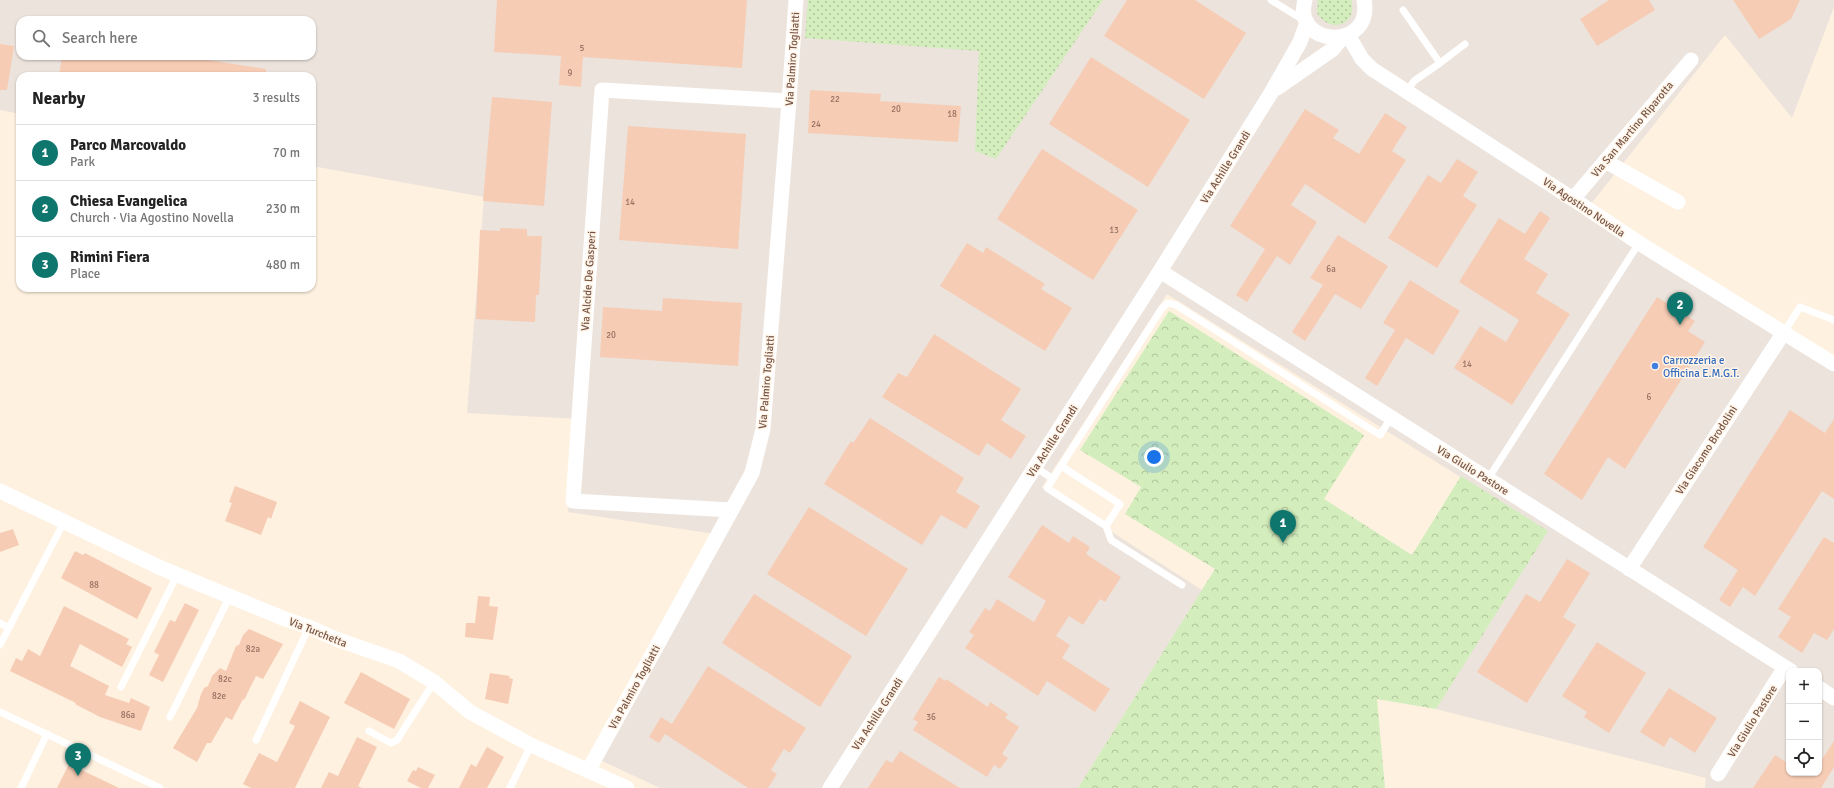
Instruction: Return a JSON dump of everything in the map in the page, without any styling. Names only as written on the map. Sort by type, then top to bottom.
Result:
[{"type":"street","name":"Via Palmiro Togliatti","points":[[588,771],[752,473],[762,428],[796,0]]},
{"type":"street","name":"Via Achille Grandi","points":[[830,788],[1160,271],[1271,93],[1300,42],[1307,22],[1304,13],[1305,0]]},
{"type":"street","name":"Via Achille Grandi","points":[[1271,93],[1333,49],[1345,36],[1355,30],[1361,23],[1364,15],[1364,0]]},
{"type":"street","points":[[1307,22],[1318,34],[1334,38],[1345,36]]},
{"type":"street","name":"Via Agostino Novella","points":[[1345,36],[1362,59],[1372,69],[1639,243],[1834,364]]},
{"type":"street","name":"Via San Martino Riparotta","points":[[1573,199],[1691,60]]},
{"type":"street","name":"Via Alcide De Gasperi","points":[[731,510],[573,502],[602,90],[789,101]]},
{"type":"street","points":[[1605,161],[1678,202]]},
{"type":"street","name":"Via Giulio Pastore","points":[[1160,271],[1786,668]]},
{"type":"street","name":"Via Giacomo Brodolini","points":[[1629,569],[1784,332]]},
{"type":"street","name":"Via Turchetta","points":[[0,491],[177,575],[336,639],[399,662],[434,682],[470,712],[531,745],[627,788]]},
{"type":"street","name":"Via Giulio Pastore","points":[[1718,774],[1786,672]]},
{"type":"street","points":[[1822,690],[1834,698]]},
{"type":"lane","points":[[1271,0],[1307,22]]},
{"type":"lane","points":[[1403,10],[1440,63]]},
{"type":"lane","points":[[1407,91],[1414,81],[1465,44]]},
{"type":"lane","points":[[1488,479],[1639,243]]},
{"type":"lane","points":[[1182,585],[1111,540],[1106,526],[1047,488],[1162,308],[1168,303],[1176,305],[1380,435],[1391,418]]},
{"type":"lane","points":[[1784,332],[1800,307],[1834,320]]},
{"type":"lane","points":[[1061,466],[1120,504],[1106,526]]},
{"type":"lane","points":[[1035,467],[1053,479]]},
{"type":"lane","points":[[0,645],[64,522]]},
{"type":"lane","points":[[121,687],[177,575]]},
{"type":"lane","points":[[170,717],[230,596]]},
{"type":"lane","points":[[0,623],[9,628]]},
{"type":"lane","points":[[256,740],[309,627]]},
{"type":"lane","points":[[369,731],[391,742],[397,740],[434,682]]},
{"type":"lane","points":[[0,712],[160,788]]},
{"type":"lane","points":[[21,788],[47,734]]},
{"type":"lane","points":[[510,788],[531,745]]},
{"type":"shaded area","points":[[0,0],[1834,0],[1834,7],[1792,118],[1725,35],[1590,205],[1834,366],[1834,788],[1705,788],[1706,778],[1436,709],[1547,531],[1167,294],[1042,487],[1202,590],[1078,788],[660,788],[598,759],[722,535],[568,512],[580,419],[467,413],[484,197],[316,167],[316,72],[16,72],[16,113],[0,110]]},
{"type":"green space","points":[[808,0],[1103,0],[996,159],[975,151],[979,51],[805,38]]},
{"type":"green space","points":[[1318,0],[1351,0],[1351,15],[1342,24],[1329,24],[1317,13]]},
{"type":"green space","points":[[1169,311],[1364,435],[1324,499],[1412,555],[1461,476],[1548,531],[1436,709],[1377,699],[1385,788],[1078,788],[1215,569],[1125,514],[1141,487],[1080,450]]},
{"type":"building","points":[[497,0],[747,0],[742,68],[583,57],[581,87],[559,85],[561,56],[494,52]]},
{"type":"building","points":[[1127,0],[1195,0],[1246,33],[1204,99],[1104,36]]},
{"type":"building","points":[[1609,0],[1649,0],[1655,10],[1597,46],[1580,19]]},
{"type":"building","points":[[1733,0],[1800,0],[1791,19],[1759,39]]},
{"type":"building","points":[[0,44],[14,46],[7,90],[0,90]]},
{"type":"building","points":[[1091,57],[1190,120],[1148,187],[1049,124]]},
{"type":"building","points":[[61,60],[208,60],[266,69],[266,72],[60,72]]},
{"type":"building","points":[[810,90],[881,94],[880,101],[961,106],[958,142],[808,133]]},
{"type":"building","points":[[492,97],[552,102],[544,206],[483,201]]},
{"type":"building","points":[[1305,109],[1339,130],[1333,138],[1359,154],[1385,113],[1407,127],[1392,151],[1406,160],[1365,224],[1305,184],[1291,205],[1317,222],[1290,265],[1277,256],[1247,302],[1236,295],[1265,249],[1230,226]]},
{"type":"building","points":[[628,126],[746,134],[738,249],[619,240]]},
{"type":"building","points":[[1042,149],[1138,210],[1093,280],[997,219]]},
{"type":"building","points":[[1457,159],[1478,172],[1463,196],[1477,205],[1437,268],[1388,238],[1428,175],[1441,183]]},
{"type":"building","points":[[1540,211],[1550,218],[1524,259],[1548,274],[1536,293],[1570,314],[1512,405],[1454,368],[1480,326],[1506,342],[1519,320],[1459,282],[1499,218],[1525,234]]},
{"type":"building","points":[[500,228],[527,229],[527,236],[542,236],[539,295],[536,295],[535,322],[476,319],[480,230],[500,231]]},
{"type":"building","points":[[1338,235],[1388,266],[1361,309],[1335,294],[1305,341],[1292,332],[1323,285],[1310,278]]},
{"type":"building","points":[[967,243],[983,253],[986,247],[1045,284],[1041,289],[1072,308],[1045,351],[940,286]]},
{"type":"building","points":[[1410,280],[1460,311],[1433,355],[1406,338],[1377,386],[1365,378],[1395,330],[1383,323]]},
{"type":"building","points":[[1657,297],[1695,321],[1688,331],[1705,342],[1625,469],[1608,457],[1582,500],[1544,474]]},
{"type":"building","points":[[663,298],[742,303],[738,366],[600,357],[603,307],[662,311]]},
{"type":"building","points":[[934,334],[1021,389],[1001,420],[1026,436],[1011,459],[987,443],[979,456],[882,397],[898,373],[907,377]]},
{"type":"building","points":[[1790,410],[1825,433],[1834,419],[1834,499],[1822,491],[1755,596],[1743,587],[1730,607],[1719,600],[1738,570],[1703,547]]},
{"type":"building","points":[[870,418],[964,478],[956,492],[980,506],[966,529],[941,515],[922,545],[824,484],[851,441],[853,443]]},
{"type":"building","points":[[235,486],[277,502],[271,519],[268,517],[261,535],[225,521],[232,503],[229,502]]},
{"type":"building","points":[[809,507],[908,569],[866,636],[767,574]]},
{"type":"building","points":[[1042,525],[1069,543],[1073,536],[1090,547],[1086,554],[1121,577],[1105,602],[1100,599],[1083,625],[1069,616],[1056,636],[1070,645],[1062,658],[1110,689],[1095,712],[1047,681],[1038,696],[965,648],[974,635],[969,632],[985,608],[990,611],[997,599],[1034,622],[1046,601],[1008,577]]},
{"type":"building","points":[[13,529],[19,545],[0,552],[0,533]]},
{"type":"building","points":[[1824,537],[1834,543],[1834,629],[1827,640],[1814,633],[1802,653],[1778,637],[1791,617],[1778,609]]},
{"type":"building","points":[[75,551],[83,555],[85,553],[152,588],[137,619],[61,578]]},
{"type":"building","points":[[1567,559],[1590,573],[1563,617],[1576,625],[1527,703],[1477,672],[1526,594],[1540,602]]},
{"type":"building","points":[[754,594],[852,656],[820,707],[722,643]]},
{"type":"building","points":[[478,596],[490,597],[489,606],[498,607],[493,640],[465,637],[466,623],[475,623]]},
{"type":"building","points":[[185,603],[199,610],[163,682],[149,675],[159,655],[154,652],[170,620],[175,622]]},
{"type":"building","points":[[64,606],[129,639],[126,644],[132,647],[122,667],[80,644],[70,666],[109,686],[105,695],[129,703],[131,698],[150,707],[141,731],[100,717],[75,704],[76,703],[10,671],[16,658],[22,661],[28,649],[40,656]]},
{"type":"building","points":[[249,629],[283,644],[263,679],[256,676],[232,720],[226,717],[211,743],[207,743],[197,762],[173,748],[197,708],[204,688],[208,686],[212,676],[220,668],[226,671],[236,646],[239,645],[243,635]]},
{"type":"building","points":[[1597,642],[1646,673],[1609,733],[1584,717],[1587,712],[1562,696]]},
{"type":"building","points":[[708,666],[806,728],[790,753],[784,749],[771,770],[777,774],[768,788],[748,788],[665,734],[659,743],[649,737],[661,717],[672,724]]},
{"type":"building","points":[[361,672],[410,699],[394,729],[344,703]]},
{"type":"building","points":[[490,673],[510,676],[509,678],[513,679],[508,704],[485,699]]},
{"type":"building","points":[[939,677],[945,681],[946,679],[988,707],[990,702],[1008,714],[1005,718],[1019,727],[1002,754],[1008,758],[1000,769],[994,765],[987,777],[913,730],[918,722],[913,719]]},
{"type":"building","points":[[1669,688],[1717,718],[1695,753],[1670,737],[1664,747],[1640,732]]},
{"type":"building","points":[[300,701],[330,717],[295,788],[251,788],[243,784],[259,753],[277,762],[295,726],[289,723]]},
{"type":"building","points":[[357,737],[377,747],[358,786],[362,788],[321,788],[329,772],[338,776]]},
{"type":"building","points":[[1834,741],[1834,767],[1821,788],[1753,788],[1775,755],[1786,762],[1786,776],[1822,776],[1822,759]]},
{"type":"building","points":[[487,747],[504,757],[487,788],[459,788],[471,764],[476,767]]},
{"type":"building","points":[[900,751],[960,788],[868,788],[886,760],[892,763]]},
{"type":"building","points":[[69,764],[119,788],[57,788]]},
{"type":"building","points":[[418,767],[435,775],[428,788],[421,788],[407,781],[413,770],[416,771]]},
{"type":"place","name":"Chiesa Evangelica","points":[[1680,325]]},
{"type":"place","name":"Carrozzeria e Officina E.M.G.T.","points":[[1655,366]]},
{"type":"place","name":"Parco Marcovaldo","points":[[1283,543]]},
{"type":"place","name":"Rimini Fiera","points":[[78,776]]}]
